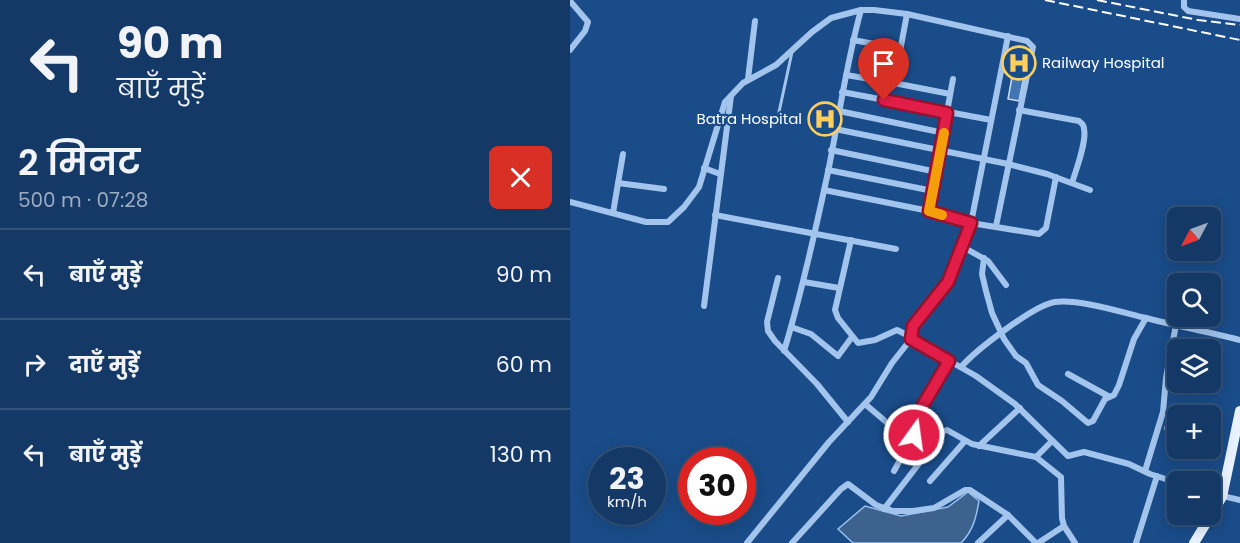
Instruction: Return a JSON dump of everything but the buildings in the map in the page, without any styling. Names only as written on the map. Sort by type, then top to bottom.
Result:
[{"type":"main road","points":[[1194,543],[1222,497],[1240,415]]},
{"type":"street","points":[[1184,0],[1184,7],[1188,11],[1240,19]]},
{"type":"street","points":[[570,1],[588,22],[585,31],[570,50]]},
{"type":"street","points":[[784,351],[804,282],[861,10]]},
{"type":"street","points":[[570,202],[646,222],[668,222],[699,188],[721,111],[732,93],[748,79],[776,65],[820,24],[831,18],[861,10],[874,10],[907,14],[1008,36],[1027,41],[1033,47],[996,226]]},
{"type":"street","points":[[894,83],[907,14]]},
{"type":"street","points":[[748,79],[755,21]]},
{"type":"street","points":[[747,543],[829,442],[865,404],[911,338],[913,326],[948,282],[971,223],[1008,36]]},
{"type":"street","points":[[853,40],[901,49]]},
{"type":"street","points":[[846,75],[950,94]]},
{"type":"street","points":[[929,211],[953,79]]},
{"type":"street","points":[[842,92],[991,120]]},
{"type":"street","points":[[704,306],[732,93]]},
{"type":"street","points":[[1019,110],[1082,123],[1084,138],[1072,183]]},
{"type":"street","points":[[839,111],[944,133]]},
{"type":"street","points":[[835,129],[1008,164],[1056,177],[1090,190]]},
{"type":"street","points":[[831,150],[937,172]]},
{"type":"street","points":[[613,213],[623,154]]},
{"type":"street","points":[[704,168],[720,174]]},
{"type":"street","points":[[828,170],[933,191]]},
{"type":"street","points":[[824,190],[929,211],[971,223],[1039,234],[1045,231],[1056,177]]},
{"type":"street","points":[[618,183],[664,189]]},
{"type":"street","points":[[715,214],[896,249]]},
{"type":"street","points":[[851,240],[834,310],[858,343],[866,343],[900,330],[961,367],[1020,408],[1070,457],[1078,452],[1084,452],[1130,464],[1167,479]]},
{"type":"street","points":[[963,246],[984,258],[1006,285]]},
{"type":"street","points":[[984,258],[983,282],[992,313],[1001,334],[1013,352],[1030,367],[1038,385],[1088,423],[1093,421],[1108,396]]},
{"type":"street","points":[[778,278],[767,327],[771,336],[817,384],[848,422]]},
{"type":"street","points":[[804,282],[839,288]]},
{"type":"street","points":[[961,367],[971,356],[1001,334],[1054,302],[1076,303],[1167,323]]},
{"type":"street","points":[[1068,374],[1108,396],[1114,395],[1134,339],[1146,318]]},
{"type":"street","points":[[791,327],[811,334],[838,356],[852,337]]},
{"type":"street","points":[[1145,471],[1163,412],[1166,378],[1176,327]]},
{"type":"street","points":[[1185,327],[1240,340]]},
{"type":"street","points":[[894,471],[919,420],[919,412],[929,392],[949,361]]},
{"type":"street","points":[[865,404],[891,426],[919,420],[941,434]]},
{"type":"street","points":[[979,446],[1020,408]]},
{"type":"street","points":[[884,509],[941,434],[947,430],[979,446],[1036,457],[1061,477],[1064,526],[1075,543]]},
{"type":"street","points":[[930,481],[965,441]]},
{"type":"street","points":[[1036,457],[1052,441]]},
{"type":"street","points":[[1136,543],[1157,476]]},
{"type":"street","points":[[792,543],[848,484],[876,506],[904,512],[934,508],[965,490],[970,490],[1008,514],[1037,543],[1064,526]]},
{"type":"street","points":[[1222,497],[1240,500]]},
{"type":"street","points":[[978,543],[1008,514]]},
{"type":"lane","points":[[779,111],[792,51]]},
{"type":"water","points":[[968,492],[979,501],[973,524],[961,543],[853,543],[838,529],[865,506],[901,516],[948,507]]},
{"type":"railway","points":[[1045,0],[1240,40]]},
{"type":"railway","points":[[1097,0],[1198,20],[1240,25]]},
{"type":"slow traffic","points":[[942,215],[929,211],[944,133]]},
{"type":"place","name":"Railway Hospital","points":[[1019,63]]},
{"type":"place","name":"Batra Hospital","points":[[825,119]]},
{"type":"route","points":[[884,100],[947,113],[929,211],[971,223],[948,282],[912,329],[911,339],[949,361],[919,412],[918,417],[921,423],[914,435]]}]
